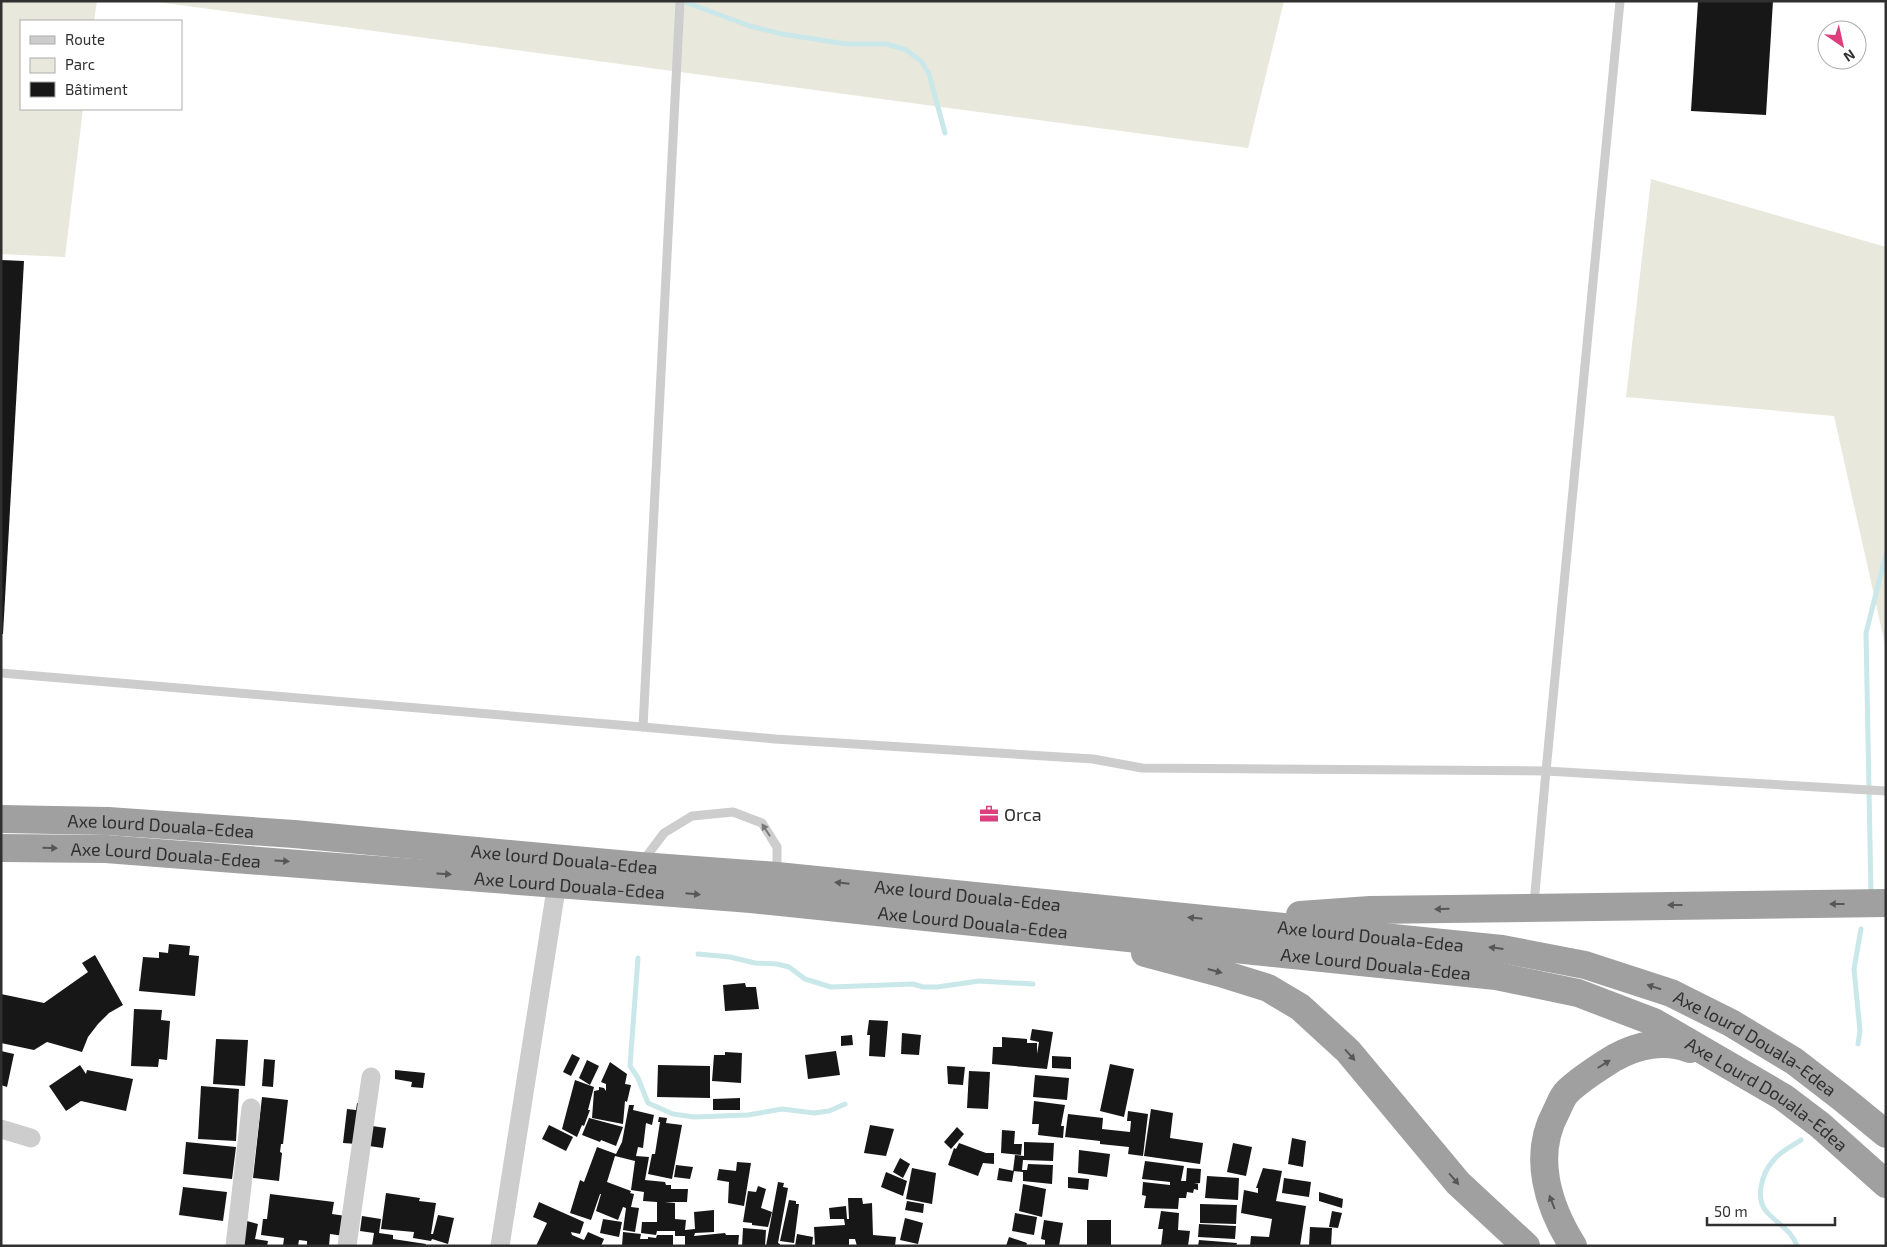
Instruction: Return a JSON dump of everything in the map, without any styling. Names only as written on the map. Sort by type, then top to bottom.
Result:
[{"type":"highway","name":"Axe lourd Douala-Edea","points":[[1,819],[108,821],[284,833],[640,866],[777,876],[1502,949],[1584,965],[1670,993],[1732,1023],[1794,1061],[1886,1134]]},
{"type":"highway","name":"Axe Lourd Douala-Edea","points":[[1,848],[106,849],[751,899],[1496,976],[1578,993],[1654,1022],[1783,1097],[1820,1124],[1886,1184]]},
{"type":"highway","points":[[1223,920],[1370,910],[1886,903]]},
{"type":"highway","points":[[1049,929],[1220,972],[1268,988],[1300,1007],[1348,1051],[1458,1183],[1526,1246]]},
{"type":"highway","points":[[1573,1246],[1549,1198],[1543,1161],[1549,1124],[1566,1093],[1600,1066],[1627,1050],[1652,1044],[1678,1044],[1736,1068]]},
{"type":"street","points":[[500,1246],[557,883]]},
{"type":"street","points":[[347,1246],[371,1077]]},
{"type":"street","points":[[235,1246],[251,1108]]},
{"type":"street","points":[[1,1129],[31,1138]]},
{"type":"lane","points":[[643,726],[680,1]]},
{"type":"lane","points":[[1534,907],[1620,1]]},
{"type":"lane","points":[[1,674],[643,726],[776,739],[1093,759],[1142,768],[1546,771],[1886,791]]},
{"type":"lane","points":[[640,866],[664,833],[692,816],[733,812],[762,823],[777,847],[777,876]]},
{"type":"green space","points":[[1,1],[97,1],[94,20],[20,20],[20,110],[83,110],[65,257],[1,254]]},
{"type":"green space","points":[[150,1],[1284,1],[1248,148]]},
{"type":"green space","points":[[1651,179],[1886,247],[1886,649],[1834,416],[1626,397]]},
{"type":"building","points":[[1698,1],[1773,1],[1766,115],[1691,111]]},
{"type":"building","points":[[1,260],[24,261],[3,634],[1,634]]},
{"type":"building","points":[[169,944],[190,946],[189,955],[199,956],[195,996],[139,991],[143,957],[159,958],[159,952],[168,953]]},
{"type":"building","points":[[95,955],[123,1005],[109,1013],[98,1024],[88,1037],[82,1052],[47,1042],[34,1050],[1,1043],[1,994],[44,1003],[88,972],[82,963]]},
{"type":"building","points":[[745,983],[746,987],[756,987],[759,1009],[725,1011],[723,985]]},
{"type":"building","points":[[134,1009],[162,1010],[161,1020],[170,1021],[167,1060],[159,1059],[158,1067],[131,1066]]},
{"type":"building","points":[[869,1020],[888,1021],[885,1057],[869,1056],[870,1035],[867,1035]]},
{"type":"building","points":[[1032,1029],[1053,1032],[1047,1069],[992,1064],[993,1047],[1002,1047],[1002,1037],[1027,1039],[1027,1043],[1037,1043],[1037,1054],[1039,1042],[1030,1040]]},
{"type":"building","points":[[902,1033],[921,1035],[919,1055],[901,1054]]},
{"type":"building","points":[[852,1035],[853,1045],[841,1046],[841,1036]]},
{"type":"building","points":[[216,1039],[248,1040],[245,1086],[213,1084]]},
{"type":"building","points":[[1,1051],[14,1054],[7,1087],[1,1085]]},
{"type":"building","points":[[836,1051],[840,1075],[808,1079],[805,1055]]},
{"type":"building","points":[[725,1052],[742,1053],[741,1083],[712,1081],[714,1055],[725,1055]]},
{"type":"building","points":[[572,1054],[580,1058],[571,1076],[563,1072]]},
{"type":"building","points":[[1052,1056],[1071,1057],[1071,1069],[1052,1068]]},
{"type":"building","points":[[264,1059],[275,1060],[273,1087],[262,1086]]},
{"type":"building","points":[[587,1060],[599,1066],[590,1085],[579,1078]]},
{"type":"building","points":[[610,1062],[627,1074],[625,1084],[631,1085],[627,1102],[625,1101],[623,1124],[592,1118],[594,1091],[599,1090],[599,1087],[604,1088],[606,1091],[606,1084],[601,1082]]},
{"type":"building","points":[[1110,1064],[1134,1069],[1124,1117],[1100,1111]]},
{"type":"building","points":[[80,1065],[86,1074],[87,1070],[133,1079],[126,1111],[81,1101],[66,1111],[49,1086]]},
{"type":"building","points":[[658,1065],[710,1066],[710,1098],[657,1097]]},
{"type":"building","points":[[947,1066],[965,1067],[963,1085],[948,1084]]},
{"type":"building","points":[[395,1070],[425,1073],[423,1088],[411,1087],[412,1082],[395,1079]]},
{"type":"building","points":[[969,1071],[990,1072],[988,1109],[967,1108]]},
{"type":"building","points":[[1035,1075],[1069,1078],[1067,1100],[1033,1097]]},
{"type":"building","points":[[575,1080],[594,1087],[588,1110],[590,1110],[584,1126],[582,1125],[577,1137],[562,1129]]},
{"type":"building","points":[[201,1086],[239,1089],[236,1141],[198,1139]]},
{"type":"building","points":[[262,1097],[288,1100],[283,1144],[281,1144],[280,1152],[282,1153],[279,1181],[253,1178]]},
{"type":"building","points":[[740,1098],[740,1110],[713,1110],[713,1099]]},
{"type":"building","points":[[1034,1101],[1065,1105],[1061,1126],[1064,1126],[1063,1138],[1038,1135],[1039,1124],[1032,1124]]},
{"type":"building","points":[[357,1103],[364,1104],[357,1144],[343,1143],[347,1109],[356,1110]]},
{"type":"building","points":[[629,1105],[634,1105],[633,1110],[654,1115],[652,1125],[646,1123],[643,1148],[638,1147],[636,1156],[649,1157],[645,1180],[665,1182],[666,1185],[671,1185],[671,1189],[688,1189],[687,1202],[665,1202],[675,1203],[675,1219],[686,1220],[685,1230],[695,1229],[694,1212],[714,1210],[714,1232],[695,1233],[694,1236],[725,1233],[726,1235],[739,1235],[738,1246],[685,1246],[685,1236],[675,1236],[675,1231],[657,1231],[656,1235],[641,1233],[642,1222],[657,1222],[657,1202],[643,1201],[644,1192],[631,1190],[635,1161],[615,1156],[607,1182],[631,1191],[630,1193],[634,1194],[631,1207],[639,1208],[635,1232],[623,1230],[626,1208],[623,1207],[618,1220],[596,1211],[601,1194],[591,1220],[570,1213],[580,1180],[584,1182],[597,1147],[616,1154],[622,1142]]},
{"type":"building","points":[[1151,1109],[1173,1113],[1170,1138],[1203,1143],[1200,1164],[1144,1156]]},
{"type":"building","points":[[1128,1111],[1148,1114],[1143,1156],[1128,1154],[1129,1147],[1100,1144],[1100,1141],[1065,1137],[1068,1114],[1103,1118],[1102,1129],[1130,1132],[1131,1121],[1127,1121]]},
{"type":"building","points":[[659,1117],[667,1118],[666,1123],[682,1125],[672,1179],[648,1174],[652,1154],[655,1154],[660,1122],[658,1122]]},
{"type":"building","points":[[589,1118],[623,1127],[616,1146],[582,1135]]},
{"type":"building","points":[[365,1125],[386,1128],[383,1148],[362,1145]]},
{"type":"building","points":[[549,1125],[573,1137],[566,1151],[542,1139]]},
{"type":"building","points":[[870,1125],[894,1129],[886,1156],[864,1153]]},
{"type":"building","points":[[957,1127],[964,1134],[951,1149],[944,1142]]},
{"type":"building","points":[[1002,1130],[1015,1131],[1014,1144],[1022,1144],[1021,1155],[1001,1153]]},
{"type":"building","points":[[1292,1138],[1306,1141],[1303,1167],[1288,1164]]},
{"type":"building","points":[[186,1142],[236,1147],[232,1179],[183,1174]]},
{"type":"building","points":[[1024,1142],[1054,1143],[1053,1161],[1023,1160],[1022,1170],[1027,1170],[1028,1164],[1053,1165],[1052,1184],[1023,1181],[1023,1172],[1013,1171],[1015,1155],[1024,1156]]},
{"type":"building","points":[[959,1143],[986,1153],[994,1153],[994,1164],[983,1163],[978,1176],[948,1165],[954,1148],[956,1149]]},
{"type":"building","points":[[1233,1143],[1252,1147],[1246,1176],[1227,1172]]},
{"type":"building","points":[[1079,1150],[1110,1154],[1107,1177],[1078,1173]]},
{"type":"building","points":[[900,1158],[910,1164],[903,1178],[893,1172]]},
{"type":"building","points":[[1145,1161],[1184,1166],[1181,1181],[1186,1181],[1187,1168],[1201,1169],[1200,1183],[1194,1184],[1198,1184],[1198,1190],[1194,1189],[1193,1193],[1187,1192],[1186,1198],[1179,1198],[1178,1209],[1144,1208],[1146,1196],[1142,1195],[1143,1182],[1170,1185],[1170,1182],[1142,1179]]},
{"type":"building","points":[[737,1162],[751,1163],[744,1206],[728,1203],[729,1182],[717,1180],[719,1169],[736,1171]]},
{"type":"building","points":[[676,1165],[693,1167],[690,1179],[674,1177]]},
{"type":"building","points":[[912,1168],[936,1173],[932,1204],[906,1199]]},
{"type":"building","points":[[999,1168],[1014,1171],[1012,1182],[997,1180]]},
{"type":"building","points":[[1263,1168],[1282,1171],[1276,1201],[1306,1206],[1300,1246],[1250,1246],[1251,1236],[1269,1237],[1272,1219],[1241,1213],[1244,1190],[1258,1193],[1258,1188],[1256,1188]]},
{"type":"building","points":[[886,1172],[907,1181],[903,1196],[881,1187]]},
{"type":"building","points":[[1207,1176],[1239,1178],[1238,1200],[1205,1198]]},
{"type":"building","points":[[1068,1177],[1089,1179],[1088,1190],[1068,1188]]},
{"type":"building","points":[[1284,1178],[1311,1182],[1309,1197],[1282,1193]]},
{"type":"building","points":[[778,1182],[784,1183],[783,1187],[788,1188],[778,1243],[780,1246],[766,1246]]},
{"type":"building","points":[[1023,1184],[1046,1189],[1042,1217],[1019,1211]]},
{"type":"building","points":[[758,1186],[766,1189],[761,1208],[772,1212],[768,1227],[743,1222],[748,1191],[756,1192]]},
{"type":"building","points":[[183,1187],[227,1192],[223,1221],[179,1215]]},
{"type":"building","points":[[1319,1192],[1343,1199],[1342,1208],[1319,1201]]},
{"type":"building","points":[[386,1193],[420,1198],[419,1201],[436,1203],[431,1234],[433,1234],[438,1215],[454,1218],[448,1244],[432,1239],[431,1241],[413,1238],[414,1232],[381,1229]]},
{"type":"building","points":[[270,1194],[334,1202],[332,1214],[346,1216],[344,1236],[330,1234],[329,1246],[307,1246],[307,1241],[299,1240],[298,1246],[283,1246],[284,1238],[261,1235],[263,1219],[267,1219]]},
{"type":"building","points":[[848,1198],[862,1198],[863,1204],[872,1203],[873,1235],[896,1237],[895,1246],[857,1246],[855,1239],[849,1239],[849,1246],[815,1246],[814,1227],[845,1225],[844,1219],[830,1219],[829,1208],[846,1206],[847,1219],[849,1219]]},
{"type":"building","points":[[789,1200],[796,1201],[796,1204],[799,1204],[794,1243],[780,1241]]},
{"type":"building","points":[[907,1201],[924,1204],[923,1213],[905,1210]]},
{"type":"building","points":[[539,1202],[584,1222],[580,1234],[571,1232],[572,1235],[584,1240],[588,1232],[604,1239],[601,1246],[536,1246],[547,1223],[533,1217]]},
{"type":"building","points":[[1200,1204],[1237,1205],[1236,1224],[1200,1223]]},
{"type":"building","points":[[1161,1211],[1179,1213],[1178,1230],[1190,1231],[1188,1246],[1161,1246],[1163,1229],[1158,1229]]},
{"type":"building","points":[[1332,1211],[1342,1213],[1338,1228],[1329,1227]]},
{"type":"building","points":[[1015,1213],[1037,1217],[1034,1235],[1012,1231]]},
{"type":"building","points":[[362,1216],[381,1219],[379,1233],[393,1235],[393,1239],[426,1244],[425,1246],[372,1246],[374,1233],[360,1231]]},
{"type":"building","points":[[905,1218],[923,1223],[918,1244],[900,1240]]},
{"type":"building","points":[[603,1219],[622,1222],[619,1237],[600,1233]]},
{"type":"building","points":[[1044,1220],[1063,1223],[1059,1246],[1045,1246],[1045,1240],[1041,1239]]},
{"type":"building","points":[[1087,1220],[1111,1220],[1111,1246],[1087,1246]]},
{"type":"building","points":[[247,1221],[258,1224],[255,1239],[268,1241],[267,1246],[243,1246]]},
{"type":"building","points":[[1199,1224],[1236,1226],[1235,1239],[1198,1237]]},
{"type":"building","points":[[1310,1227],[1332,1228],[1331,1246],[1309,1246]]},
{"type":"building","points":[[743,1228],[766,1230],[765,1246],[742,1246]]},
{"type":"building","points":[[623,1232],[641,1234],[640,1239],[656,1238],[657,1235],[673,1235],[673,1246],[622,1246]]},
{"type":"building","points":[[797,1234],[813,1237],[812,1246],[795,1246]]},
{"type":"building","points":[[1009,1237],[1027,1243],[1026,1246],[1006,1246]]},
{"type":"building","points":[[1199,1240],[1237,1243],[1236,1246],[1198,1246]]},
{"type":"waterway","points":[[682,1],[750,26],[782,34],[846,44],[887,44],[906,50],[921,61],[929,74],[945,133]]},
{"type":"waterway","points":[[1871,895],[1866,633],[1886,554]]},
{"type":"waterway","points":[[1858,1044],[1860,1031],[1854,969],[1861,929]]},
{"type":"waterway","points":[[698,954],[730,957],[755,963],[777,964],[789,967],[805,979],[831,987],[913,984],[923,987],[937,987],[979,981],[1033,984]]},
{"type":"waterway","points":[[638,958],[630,1066],[638,1078],[648,1103],[673,1114],[694,1117],[748,1115],[782,1109],[814,1113],[829,1111],[845,1104]]},
{"type":"waterway","points":[[1797,1246],[1791,1235],[1766,1211],[1760,1193],[1763,1179],[1769,1166],[1786,1149],[1801,1140]]},
{"type":"place","name":"Orca","points":[[989,814]]}]
